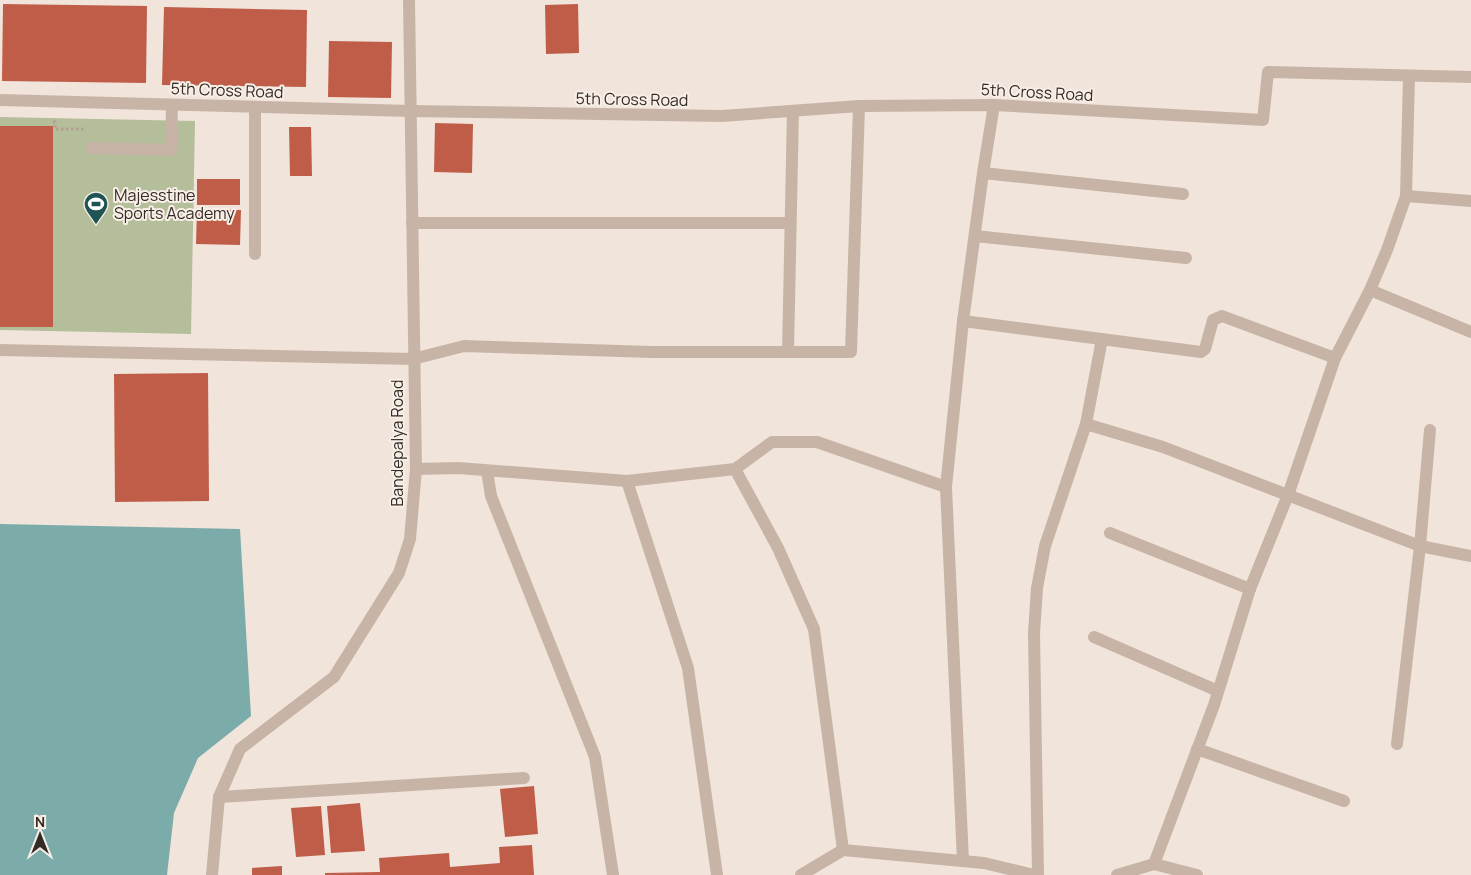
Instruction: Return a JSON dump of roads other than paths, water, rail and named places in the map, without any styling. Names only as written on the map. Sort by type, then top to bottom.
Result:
[{"type":"street","name":"Bandepalya Road","points":[[212,875],[219,797],[240,749],[334,676],[399,573],[410,540],[416,469],[409,0]]},
{"type":"street","name":"5th Cross Road","points":[[0,100],[411,111],[722,116],[859,106],[994,105],[1262,120],[1268,72],[1410,76]]},
{"type":"street","points":[[1154,864],[1218,691],[1250,589],[1288,494],[1335,358],[1370,290],[1387,250],[1406,196],[1410,76],[1471,78]]},
{"type":"street","points":[[91,148],[171,150],[172,105]]},
{"type":"street","points":[[963,861],[946,487],[963,320],[994,105]]},
{"type":"street","points":[[0,350],[413,359],[464,346],[652,352],[851,352],[859,106]]},
{"type":"street","points":[[255,107],[255,254]]},
{"type":"street","points":[[788,352],[793,111]]},
{"type":"street","points":[[983,173],[1183,194]]},
{"type":"street","points":[[1406,196],[1471,201]]},
{"type":"street","points":[[412,223],[790,222]]},
{"type":"street","points":[[974,236],[1186,258]]},
{"type":"street","points":[[1370,290],[1471,332]]},
{"type":"street","points":[[963,320],[1200,352],[1205,349],[1214,320],[1222,316],[1335,358]]},
{"type":"street","points":[[1038,875],[1034,633],[1037,588],[1045,546],[1086,424],[1102,339]]},
{"type":"street","points":[[1086,424],[1163,447],[1420,546],[1471,556]]},
{"type":"street","points":[[1397,744],[1420,546],[1430,430]]},
{"type":"street","points":[[416,469],[458,468],[627,481],[735,469],[772,442],[817,442],[946,487]]},
{"type":"street","points":[[735,469],[778,548],[814,629],[843,850]]},
{"type":"street","points":[[487,471],[491,496],[595,757],[612,875]]},
{"type":"street","points":[[627,481],[688,668],[717,875]]},
{"type":"street","points":[[1110,533],[1250,589]]},
{"type":"street","points":[[1094,637],[1218,691]]},
{"type":"street","points":[[1197,749],[1344,801]]},
{"type":"street","points":[[219,797],[524,778]]},
{"type":"street","points":[[801,875],[843,850],[984,863],[1034,875]]},
{"type":"street","points":[[1117,875],[1154,864],[1197,875]]},
{"type":"water","points":[[0,524],[240,529],[251,716],[198,758],[174,813],[167,875],[0,875]]},
{"type":"place","name":"Majesstine Sports Academy","points":[[96,225]]}]
